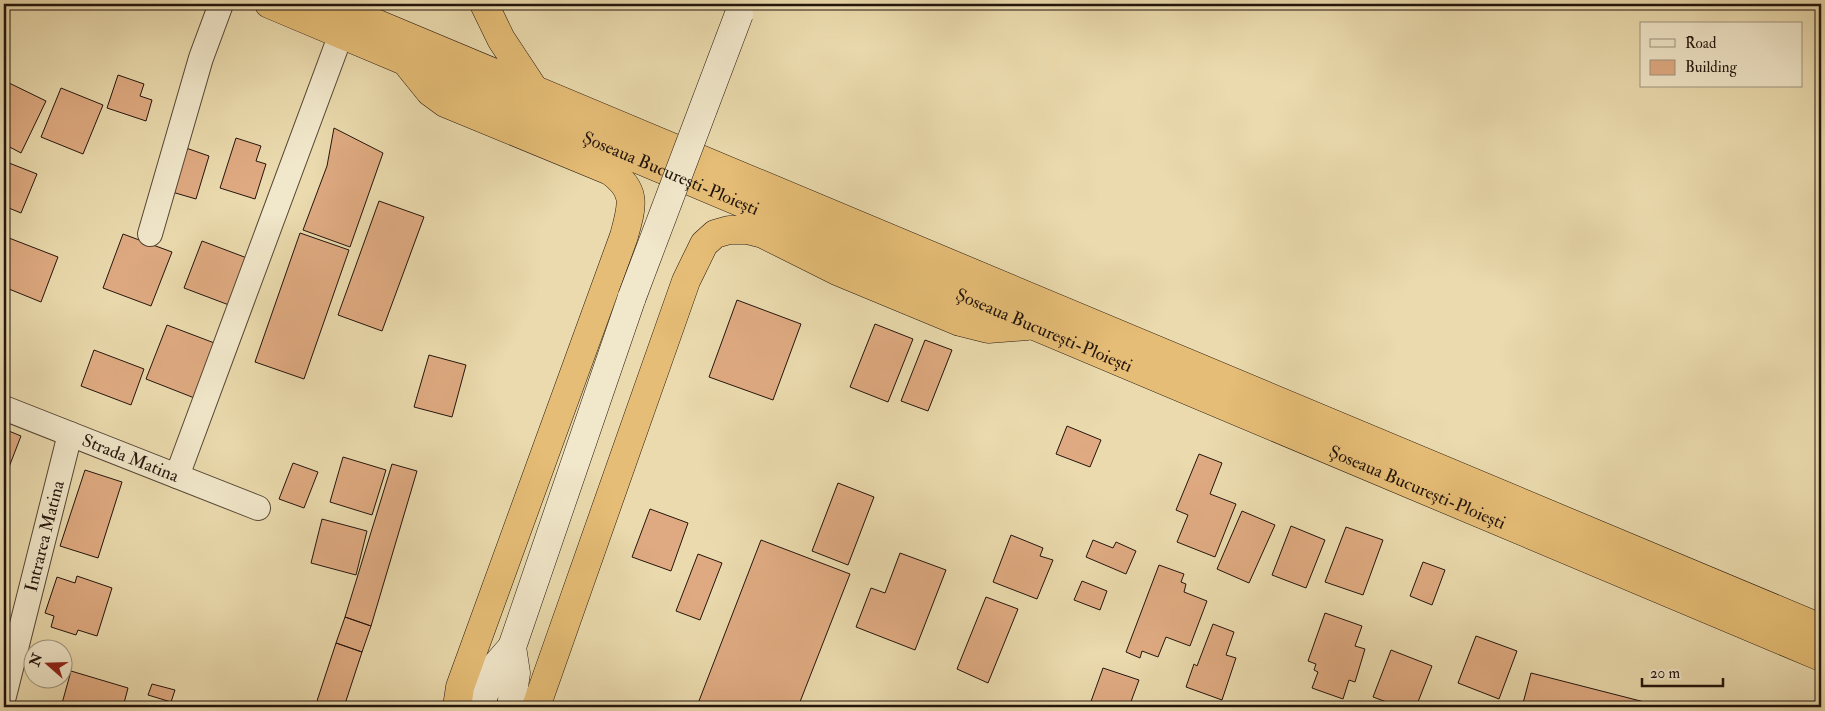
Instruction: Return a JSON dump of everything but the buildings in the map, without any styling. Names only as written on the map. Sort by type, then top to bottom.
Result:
[{"type":"highway","name":"Șoseaua București-Ploiești","points":[[268,4],[1821,657]]},
{"type":"highway","name":"Șoseaua București-Ploiești","points":[[330,4],[1821,628]]},
{"type":"highway","points":[[484,4],[501,39],[534,89]]},
{"type":"highway","points":[[407,62],[430,92],[445,103],[610,171],[623,180],[631,193],[631,211],[624,236],[460,687],[457,707]]},
{"type":"highway","points":[[536,707],[689,274],[704,244],[716,234],[729,230],[747,230],[763,234],[838,271],[960,322],[988,328],[1033,326]]},
{"type":"street","points":[[150,234],[204,49],[221,4]]},
{"type":"street","points":[[480,707],[493,669],[512,647],[632,297],[741,9]]},
{"type":"street","points":[[177,476],[341,34]]},
{"type":"street","name":"Strada Matina","points":[[4,408],[258,508]]},
{"type":"street","name":"Intrarea Matina","points":[[4,696],[70,434]]},
{"type":"street","points":[[511,707],[516,672],[512,647]]}]
